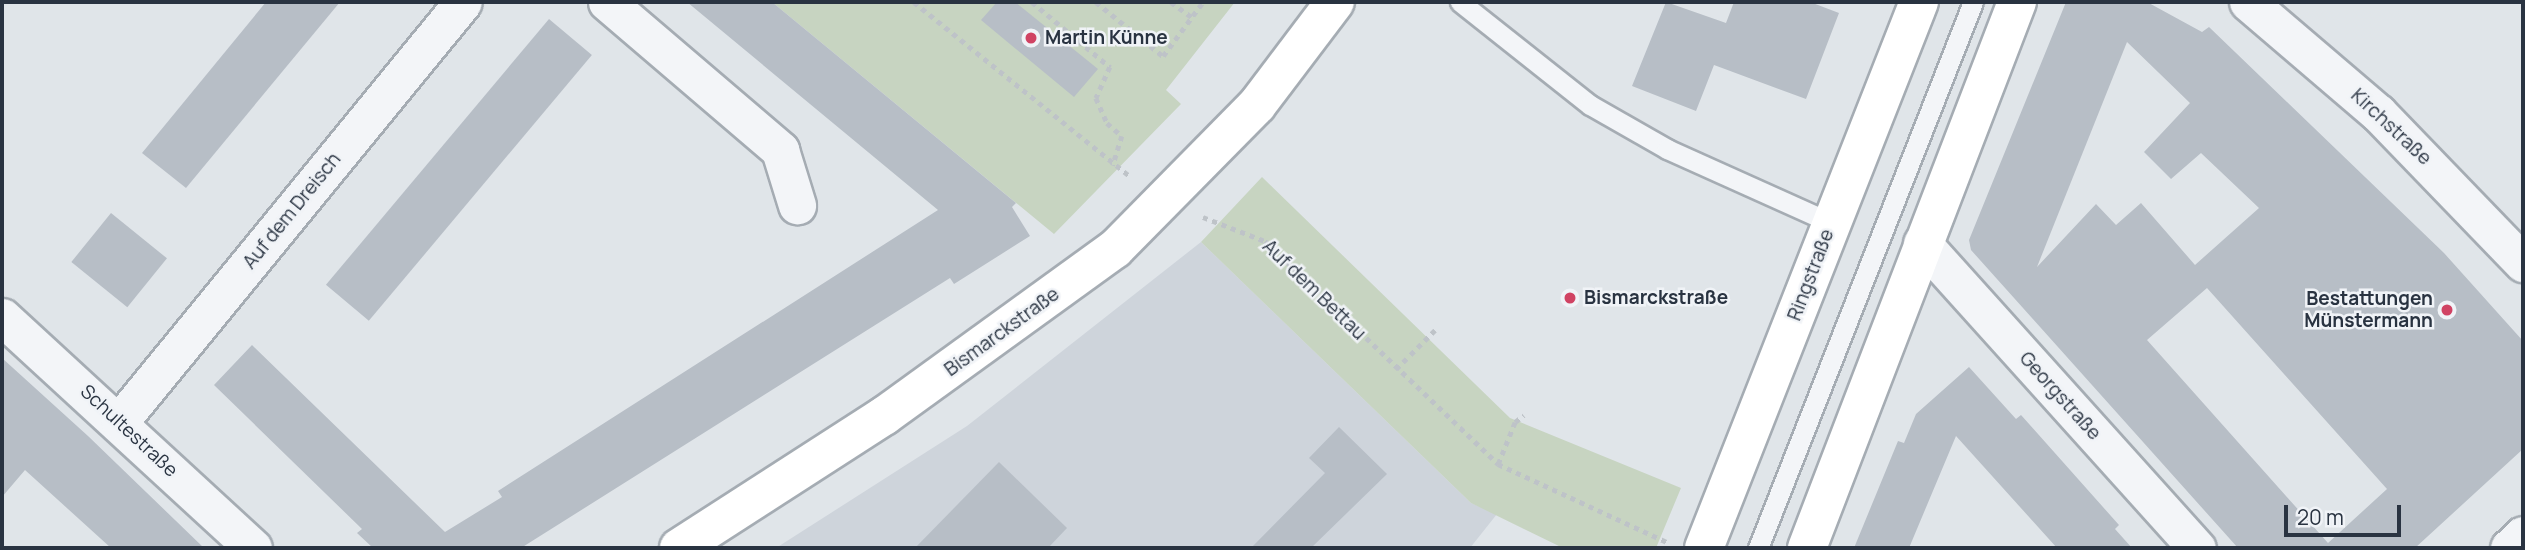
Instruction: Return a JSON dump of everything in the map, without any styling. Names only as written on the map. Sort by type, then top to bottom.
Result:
[{"type":"main road","name":"Bismarckstraße","points":[[679,548],[884,416],[1059,292],[1169,199],[1257,105],[1335,2]]},
{"type":"main road","name":"Ringstraße","points":[[1704,548],[1919,2]]},
{"type":"main road","points":[[1807,548],[1922,243],[2017,2]]},
{"type":"street","name":"Auf dem Dreisch","points":[[120,421],[463,2]]},
{"type":"street","points":[[607,2],[780,150],[797,205]]},
{"type":"street","name":"Kirchstraße","points":[[2248,2],[2388,122],[2523,263]]},
{"type":"street","name":"Georgstraße","points":[[1922,243],[2197,548]]},
{"type":"street","name":"Schultestraße","points":[[2,317],[120,421],[253,548]]},
{"type":"street","points":[[2510,548],[2523,535]]},
{"type":"lane","points":[[1460,2],[1590,105],[1667,149],[1832,223]]},
{"type":"lane","points":[[1758,548],[1973,2]]},
{"type":"path","name":"Auf dem Bettau","points":[[914,2],[1113,166],[1169,199],[1265,242],[1497,464],[1681,548]]},
{"type":"path","points":[[1032,2],[1110,67],[1096,98],[1107,123],[1122,136],[1113,166]]},
{"type":"path","points":[[1096,2],[1163,56],[1203,2]]},
{"type":"path","points":[[1171,2],[1192,17]]},
{"type":"path","points":[[1396,369],[1435,330]]},
{"type":"path","points":[[1497,464],[1515,422],[1524,415]]},
{"type":"shaded area","points":[[1201,242],[1471,503],[1497,514],[1470,548],[776,548],[967,426]]},
{"type":"green space","points":[[772,2],[1235,2],[1166,90],[1181,104],[1054,234]]},
{"type":"green space","points":[[1262,177],[1510,418],[1681,488],[1656,548],[1563,548],[1471,503],[1201,242]]},
{"type":"building","points":[[266,2],[340,2],[186,188],[142,153]]},
{"type":"building","points":[[687,2],[772,2],[1016,203],[1012,207],[1030,236],[954,284],[950,278],[521,548],[373,548],[357,533],[362,529],[214,385],[252,345],[445,532],[502,497],[498,491],[938,210]]},
{"type":"building","name":"Martin Künne","points":[[997,2],[1015,2],[1098,69],[1074,97],[981,20]]},
{"type":"building","points":[[1666,2],[1726,23],[1734,2],[1810,2],[1839,13],[1806,99],[1714,65],[1696,111],[1632,86]]},
{"type":"building","points":[[2066,2],[2147,2],[2202,32],[2209,27],[2444,253],[2523,341],[2523,449],[2415,548],[2238,548],[1971,250],[1969,240]],"holes":[[[2127,42],[2190,103],[2144,152],[2171,179],[2201,153],[2259,208],[2195,265],[2141,203],[2116,225],[2096,204],[2037,267]],[[2207,288],[2387,489],[2328,543],[2147,340]]]},
{"type":"building","points":[[549,19],[592,55],[369,321],[326,285]]},
{"type":"building","points":[[111,213],[167,258],[127,307],[71,262]]},
{"type":"building","points":[[2,358],[88,436],[204,548],[111,548],[25,470],[2,497]]},
{"type":"building","points":[[1969,367],[2016,419],[2021,415],[2119,525],[2115,529],[2132,548],[2057,548],[1956,436],[1909,548],[1854,548],[1898,441],[1904,443],[1916,414]]},
{"type":"building","points":[[1339,427],[1387,474],[1311,548],[1251,548],[1325,473],[1309,458]]},
{"type":"building","points":[[999,462],[1067,528],[1048,548],[915,548]]},
{"type":"place","name":"Martin Künne","points":[[1031,38]]},
{"type":"place","name":"Bismarckstraße","points":[[1570,298]]},
{"type":"place","name":"Bestattungen Münstermann","points":[[2447,310]]}]
